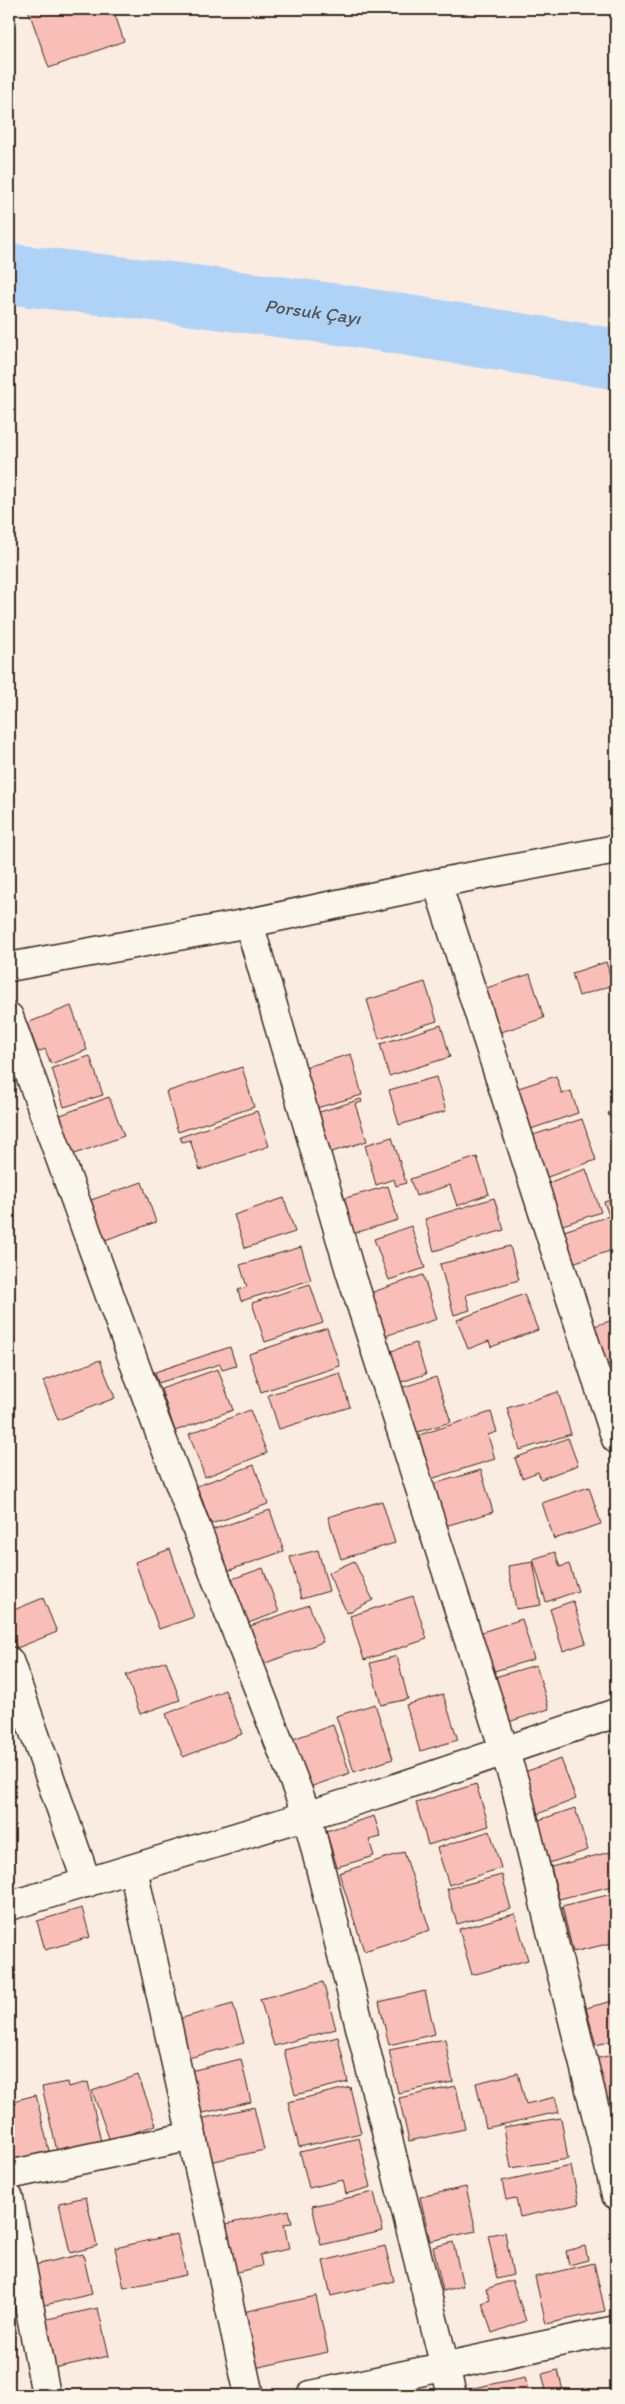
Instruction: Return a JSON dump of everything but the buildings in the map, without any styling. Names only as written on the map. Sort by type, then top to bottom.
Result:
[{"type":"street","points":[[9,967],[249,923],[437,883],[616,849]]},
{"type":"street","points":[[437,883],[616,1439]]},
{"type":"street","points":[[249,923],[350,1271],[515,1784],[616,2195]]},
{"type":"street","points":[[9,1017],[156,1423],[307,1816],[452,2395]]},
{"type":"street","points":[[9,1662],[87,1883]]},
{"type":"street","points":[[9,1906],[307,1816],[616,1713]]},
{"type":"street","points":[[133,1869],[249,2395]]},
{"type":"street","points":[[9,2175],[192,2136]]},
{"type":"street","points":[[9,2198],[46,2395]]},
{"type":"street","points":[[311,2395],[616,2330]]},
{"type":"waterway","name":"Porsuk Çayı","points":[[9,274],[350,316],[616,359]]}]
